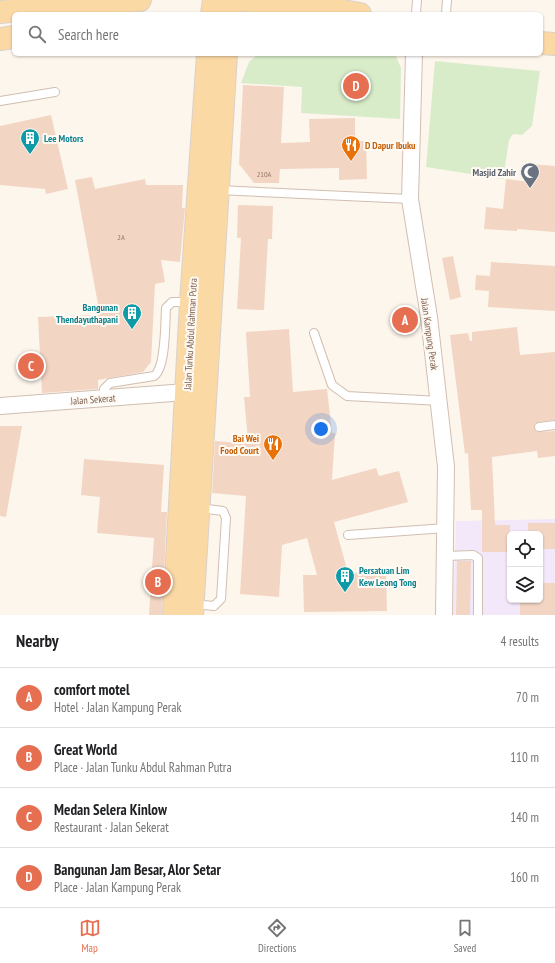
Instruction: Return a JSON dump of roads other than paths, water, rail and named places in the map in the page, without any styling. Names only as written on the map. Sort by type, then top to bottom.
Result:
[{"type":"main road","points":[[0,12],[79,2],[140,0]]},
{"type":"main road","points":[[212,12],[214,0]]},
{"type":"main road","points":[[230,12],[231,0]]},
{"type":"main road","points":[[243,0],[348,12]]},
{"type":"main road","points":[[0,39],[12,37]]},
{"type":"main road","points":[[543,43],[555,44]]},
{"type":"main road","points":[[198,56],[215,78],[240,56]]},
{"type":"main road","name":"Jalan Tunku Abdul Rahman Putra","points":[[192,610],[217,190],[215,78],[209,56]]},
{"type":"main road","name":"Jalan Tunku Abdul Rahman Putra","points":[[174,615],[191,302],[215,78],[225,56]]},
{"type":"street","name":"Jalan Kampung Perak","points":[[414,56],[410,198],[440,401],[446,467],[444,615]]},
{"type":"street","name":"Jalan Sekerat","points":[[0,406],[186,392]]},
{"type":"lane","points":[[416,12],[417,0]]},
{"type":"lane","points":[[446,12],[447,0]]},
{"type":"lane","points":[[0,100],[55,92]]},
{"type":"lane","points":[[217,190],[410,198]]},
{"type":"lane","points":[[104,398],[104,389],[110,384],[154,376],[158,373],[162,364],[166,308],[172,302],[191,302]]},
{"type":"lane","points":[[314,333],[332,384],[347,396],[440,401]]},
{"type":"lane","points":[[539,427],[555,425]]},
{"type":"lane","points":[[192,610],[214,606],[218,603],[221,599],[223,579],[226,514],[220,510],[198,508]]},
{"type":"lane","points":[[348,534],[446,528]]},
{"type":"lane","points":[[445,556],[473,555],[478,558],[478,615]]},
{"type":"place","name":"Bangunan Jam Besar, Alor Setar","points":[[356,86]]},
{"type":"place","name":"Lee Motors","points":[[30,155]]},
{"type":"place","name":"D Dapur Ibuku","points":[[351,162]]},
{"type":"place","name":"Masjid Zahir","points":[[530,189]]},
{"type":"place","name":"comfort motel","points":[[405,320]]},
{"type":"place","name":"Bangunan Thendayuthapani","points":[[132,330]]},
{"type":"place","name":"Medan Selera Kinlow","points":[[31,366]]},
{"type":"place","name":"Bai Wei Food Court","points":[[273,461]]},
{"type":"place","name":"Great World","points":[[158,582]]},
{"type":"place","name":"Persatuan Lim Kew Leong Tong","points":[[345,593]]}]
